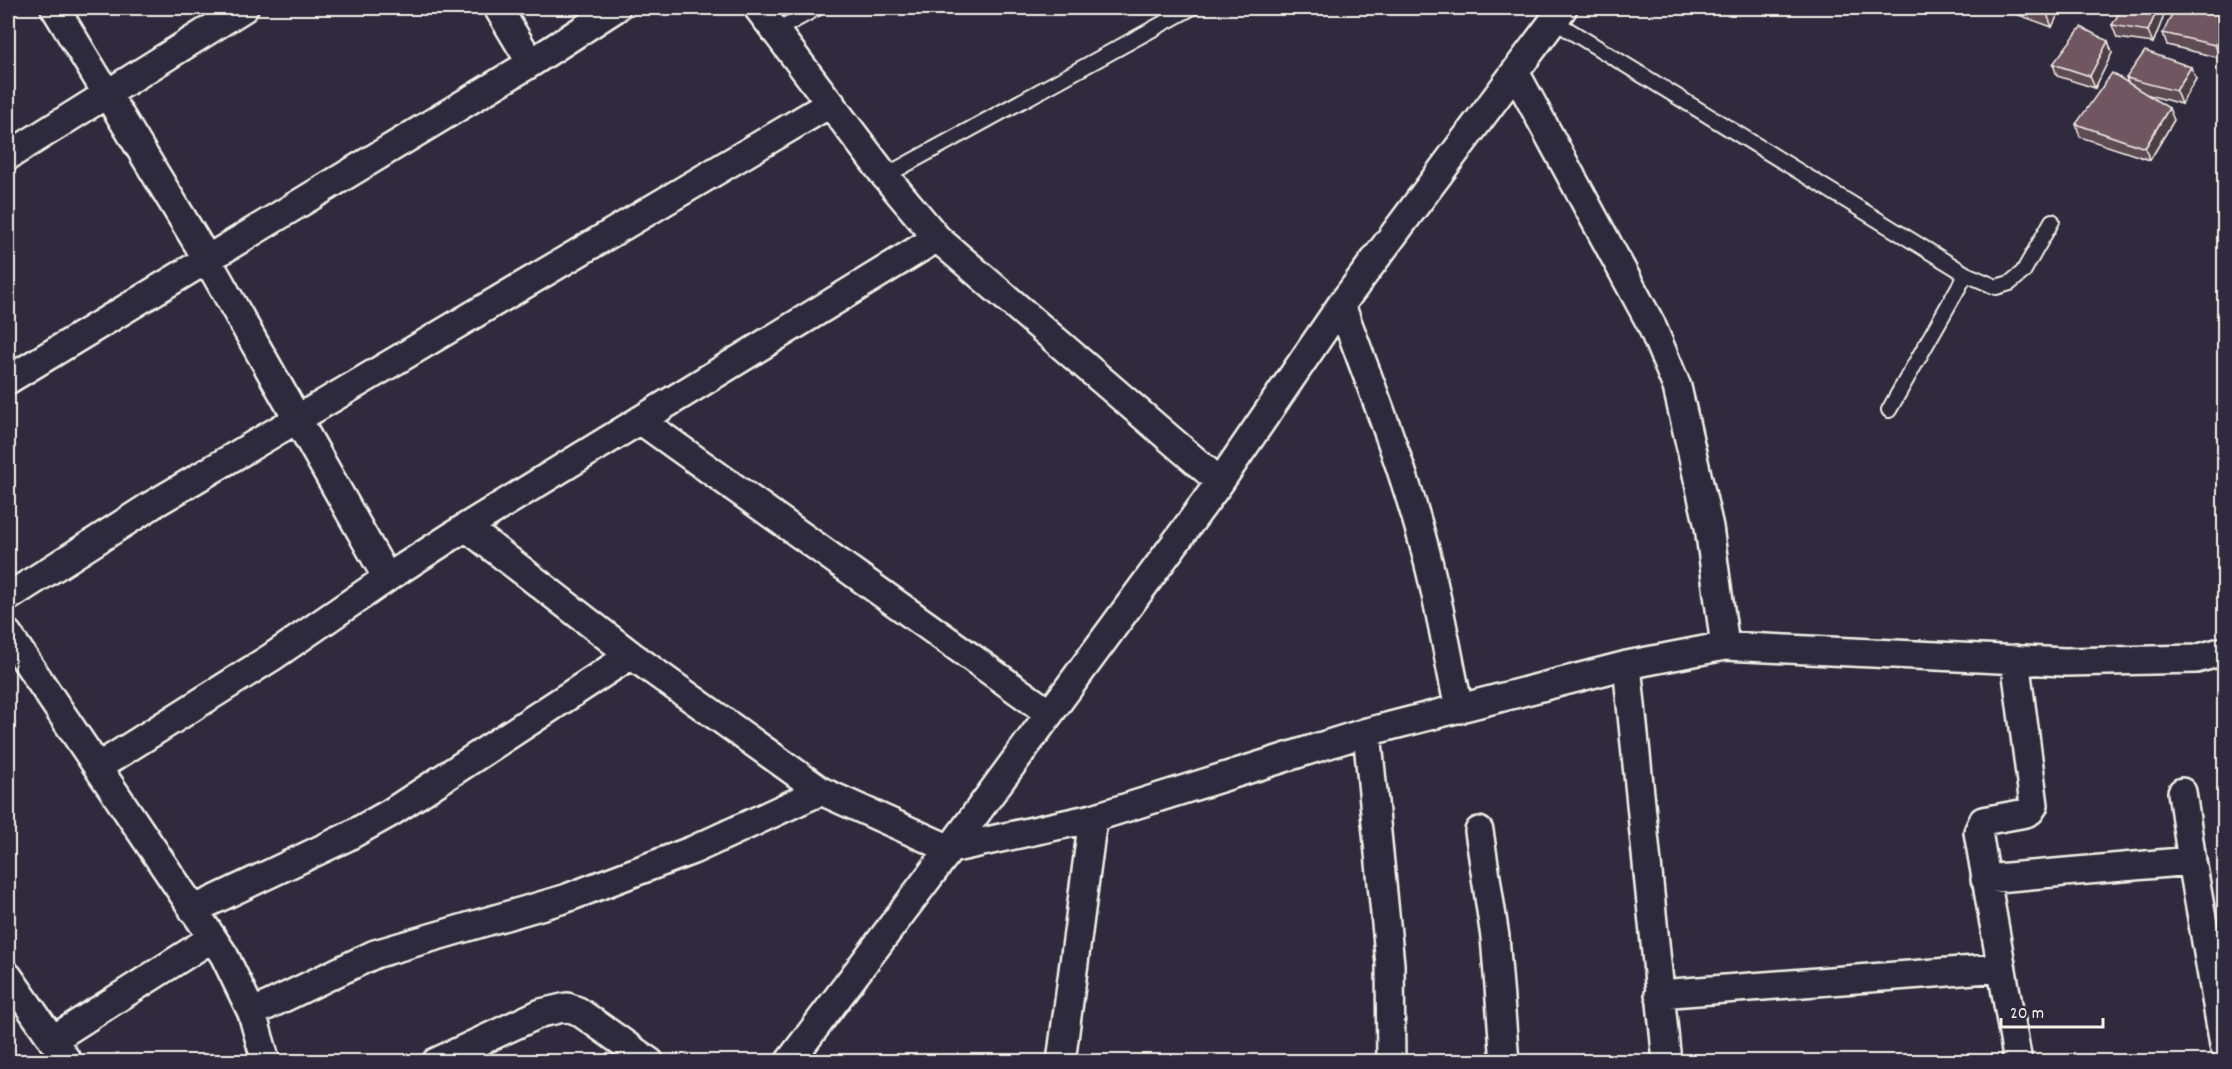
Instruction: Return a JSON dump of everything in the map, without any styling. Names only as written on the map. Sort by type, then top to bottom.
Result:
[{"type":"street","points":[[55,8],[207,259],[387,578]]},
{"type":"street","points":[[8,156],[244,8]]},
{"type":"street","points":[[498,8],[531,63]]},
{"type":"street","points":[[8,380],[531,63],[616,8]]},
{"type":"street","points":[[758,8],[885,176],[937,238],[1220,482]]},
{"type":"street","points":[[789,1062],[950,849],[1220,482],[1341,305],[1559,14]]},
{"type":"street","points":[[1515,72],[1651,324],[1677,387],[1709,527],[1725,646]]},
{"type":"street","points":[[8,597],[152,505],[831,103]]},
{"type":"street","points":[[98,767],[272,657],[466,527],[937,238]]},
{"type":"street","points":[[1341,305],[1390,434],[1421,536],[1459,709]]},
{"type":"street","points":[[640,420],[1049,713]]},
{"type":"street","points":[[466,527],[631,654],[821,791],[950,849],[1093,818],[1367,732],[1627,665],[1725,646],[2065,662],[2196,659],[2224,651]]},
{"type":"street","points":[[8,634],[224,955],[252,1013],[266,1062]]},
{"type":"street","points":[[193,910],[347,837],[390,813],[631,654]]},
{"type":"street","points":[[2015,659],[2034,805],[2030,811],[1989,819],[1980,826],[1978,832],[2018,1062]]},
{"type":"street","points":[[1627,665],[1667,1062]]},
{"type":"street","points":[[1367,732],[1390,964],[1391,1062]]},
{"type":"street","points":[[252,1013],[375,954],[564,899],[693,850],[821,791]]},
{"type":"street","points":[[2182,792],[2224,1045]]},
{"type":"street","points":[[1061,1062],[1093,818]]},
{"type":"street","points":[[1479,831],[1496,937],[1505,1062]]},
{"type":"street","points":[[1985,879],[2192,861]]},
{"type":"street","points":[[52,1040],[212,938]]},
{"type":"street","points":[[1659,994],[2001,968]]},
{"type":"street","points":[[8,976],[68,1062]]},
{"type":"street","points":[[436,1062],[541,1013],[567,1007],[578,1011],[650,1062]]},
{"type":"lane","points":[[775,31],[817,8]]},
{"type":"lane","points":[[885,176],[1191,8]]},
{"type":"lane","points":[[1559,14],[1966,274],[1995,287],[2010,283],[2023,272],[2052,221]]},
{"type":"lane","points":[[1889,410],[1966,274]]},
{"type":"building","points":[[2122,8],[2158,8],[2148,31],[2112,25]]},
{"type":"building","points":[[2175,8],[2224,8],[2224,16],[2215,45],[2163,33]]},
{"type":"building","points":[[2081,27],[2108,41],[2090,76],[2053,64]]},
{"type":"building","points":[[2145,51],[2191,67],[2176,91],[2126,78]]},
{"type":"building","points":[[2112,73],[2169,108],[2145,148],[2076,124]]}]
